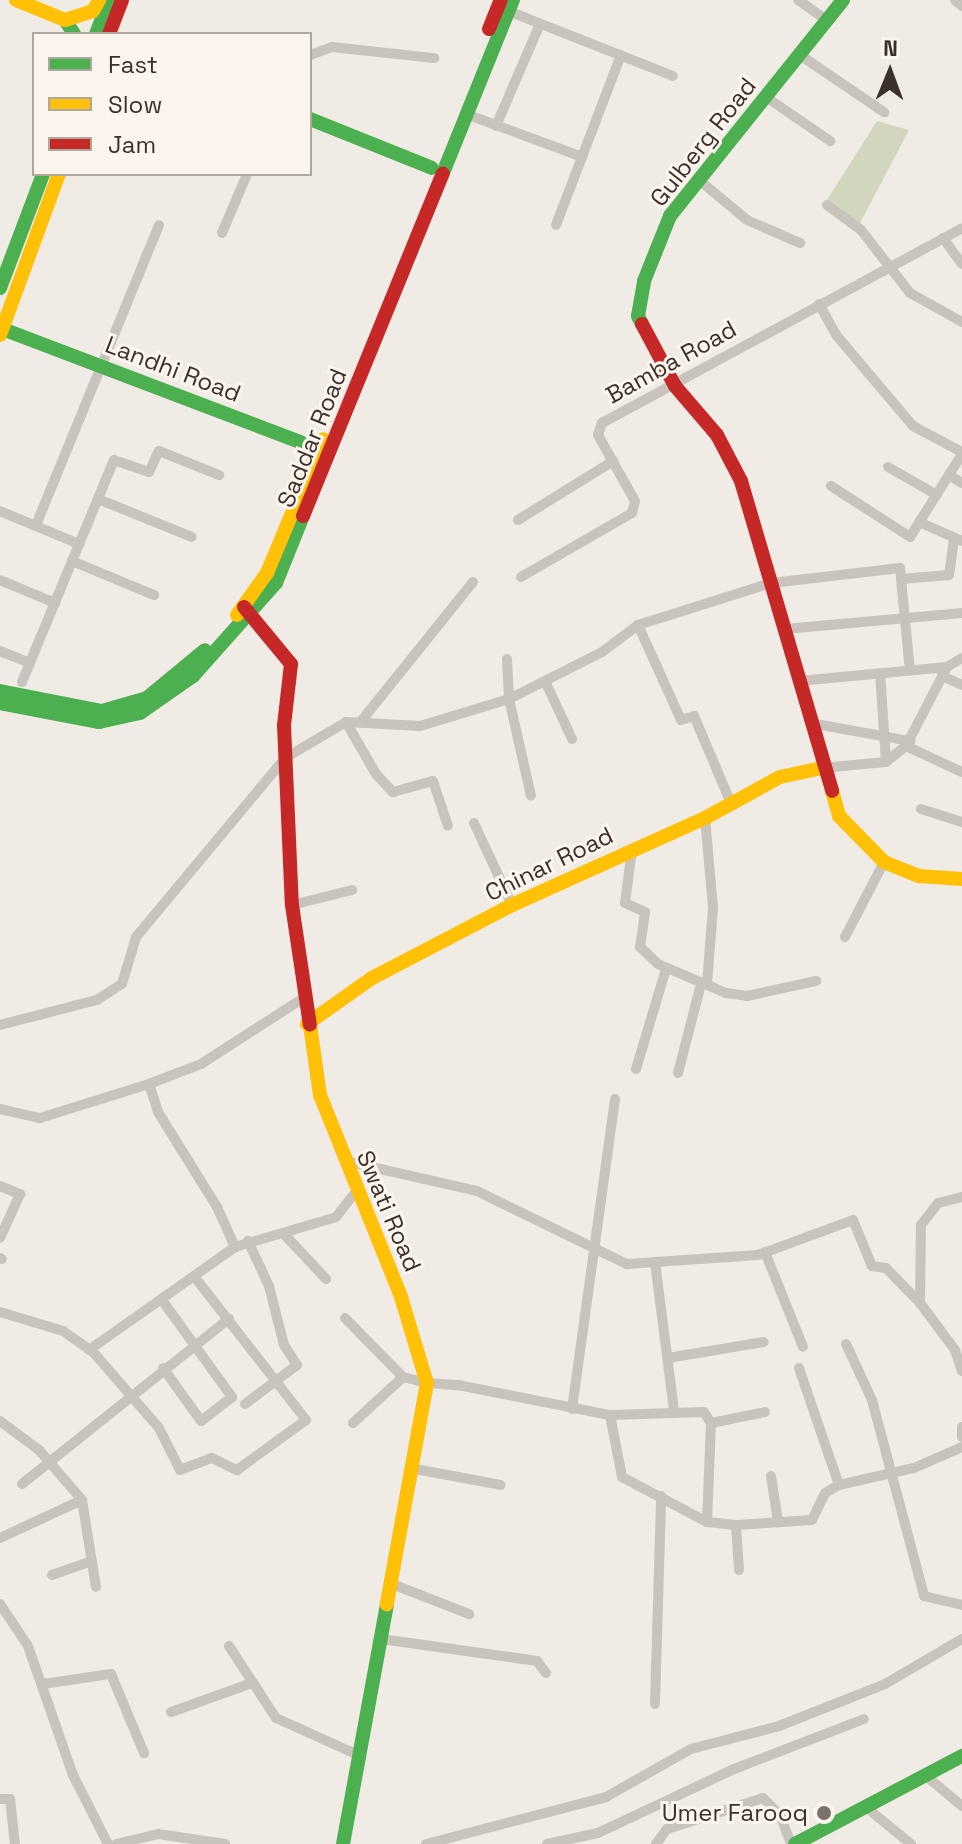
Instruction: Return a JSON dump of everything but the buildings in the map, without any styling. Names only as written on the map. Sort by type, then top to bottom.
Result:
[{"type":"street","points":[[16,0],[65,20],[73,32]]},
{"type":"street","points":[[65,20],[93,11],[99,0]]},
{"type":"street","points":[[97,32],[109,0]]},
{"type":"street","points":[[110,32],[122,0]]},
{"type":"street","points":[[798,0],[827,20]]},
{"type":"street","name":"Gulberg Road","points":[[843,0],[670,216],[655,247],[639,305],[641,330],[675,386],[717,435],[741,481],[822,768],[839,816],[884,862]]},
{"type":"street","points":[[955,0],[962,6]]},
{"type":"street","points":[[505,4],[540,24],[673,76]]},
{"type":"street","name":"Saddar Road","points":[[437,170],[466,114],[505,4]]},
{"type":"street","name":"Saddar Road","points":[[248,610],[324,451],[505,4]]},
{"type":"street","points":[[496,126],[540,24]]},
{"type":"street","points":[[312,54],[332,47],[434,58]]},
{"type":"street","points":[[556,225],[621,55]]},
{"type":"street","points":[[800,55],[884,112]]},
{"type":"street","points":[[766,97],[830,141]]},
{"type":"street","points":[[466,114],[582,157]]},
{"type":"street","points":[[312,120],[437,170]]},
{"type":"street","points":[[0,288],[42,176]]},
{"type":"street","points":[[1,331],[58,176]]},
{"type":"street","points":[[222,233],[246,176]]},
{"type":"street","points":[[699,180],[747,220],[800,243]]},
{"type":"street","points":[[827,205],[861,230],[910,293],[962,322]]},
{"type":"street","points":[[36,525],[159,225]]},
{"type":"street","name":"Bamba Road","points":[[521,577],[632,513],[635,501],[598,435],[602,423],[962,228]]},
{"type":"street","points":[[943,238],[962,264]]},
{"type":"street","points":[[819,304],[837,336],[913,426],[962,453],[910,537],[831,486]]},
{"type":"street","name":"Landhi Road","points":[[1,331],[100,364],[324,451]]},
{"type":"street","points":[[22,682],[114,460],[149,472],[159,451],[219,475]]},
{"type":"street","points":[[518,520],[613,461]]},
{"type":"street","points":[[888,467],[937,495]]},
{"type":"street","points":[[949,475],[962,483]]},
{"type":"street","points":[[98,499],[192,537]]},
{"type":"street","points":[[0,511],[79,544]]},
{"type":"street","points":[[901,579],[949,575],[958,541],[919,522]]},
{"type":"street","points":[[72,561],[154,595]]},
{"type":"street","points":[[0,1025],[97,1000],[122,984],[136,937],[285,758],[346,722],[362,720],[420,726],[509,699],[602,652],[638,625],[771,583],[900,568],[910,671]]},
{"type":"street","points":[[0,580],[55,603]]},
{"type":"street","points":[[362,720],[473,582]]},
{"type":"street","points":[[0,691],[102,711],[147,698],[248,610]]},
{"type":"street","points":[[0,703],[99,722],[140,713],[193,676],[248,610]]},
{"type":"street","name":"Swati Road","points":[[248,610],[291,664],[285,758],[292,905],[302,999],[320,1095],[401,1297],[427,1383],[415,1469],[343,1844]]},
{"type":"street","points":[[785,629],[962,613]]},
{"type":"street","points":[[638,625],[681,720],[694,716],[731,803]]},
{"type":"street","points":[[0,651],[30,663]]},
{"type":"street","points":[[822,768],[886,762],[908,744],[944,671],[962,658]]},
{"type":"street","points":[[507,659],[509,699],[531,796]]},
{"type":"street","points":[[799,681],[880,673],[944,671],[962,685]]},
{"type":"street","points":[[880,673],[886,762]]},
{"type":"street","points":[[545,681],[572,739]]},
{"type":"street","points":[[346,722],[376,774],[393,792],[433,781],[448,826]]},
{"type":"street","points":[[810,723],[885,733],[962,772]]},
{"type":"street","name":"Chinar Road","points":[[307,1024],[372,978],[512,905],[705,818],[780,777],[822,768]]},
{"type":"street","points":[[921,809],[962,822]]},
{"type":"street","points":[[678,1073],[704,984],[713,908],[705,818]]},
{"type":"street","points":[[474,823],[488,844],[512,905]]},
{"type":"street","points":[[632,849],[625,903],[645,912],[640,947],[666,969],[747,996],[816,981]]},
{"type":"street","points":[[845,937],[884,862],[919,876],[962,879]]},
{"type":"street","points":[[292,905],[352,890]]},
{"type":"street","points":[[636,1069],[666,969]]},
{"type":"street","points":[[0,1109],[40,1118],[149,1084],[201,1064],[302,999]]},
{"type":"street","points":[[149,1084],[158,1112],[217,1207],[235,1247]]},
{"type":"street","points":[[572,1409],[598,1251],[615,1099]]},
{"type":"street","points":[[345,1161],[477,1191],[627,1264],[765,1252],[853,1220],[872,1266],[886,1268],[920,1303],[955,1350],[962,1371]]},
{"type":"street","points":[[0,1186],[20,1194],[0,1238]]},
{"type":"street","points":[[89,1350],[235,1247],[336,1217],[357,1190]]},
{"type":"street","points":[[920,1303],[921,1225],[938,1203],[962,1197]]},
{"type":"street","points":[[283,1233],[326,1279]]},
{"type":"street","points":[[245,1404],[297,1365],[284,1345],[269,1286],[248,1241]]},
{"type":"street","points":[[765,1252],[803,1347]]},
{"type":"street","points":[[655,1262],[674,1411]]},
{"type":"street","points":[[0,1312],[63,1331],[89,1350],[132,1394],[159,1428],[180,1470],[212,1458],[237,1470],[306,1420],[194,1276]]},
{"type":"street","points":[[162,1300],[232,1397],[201,1421],[163,1368]]},
{"type":"street","points":[[345,1318],[403,1377],[610,1415],[704,1412],[711,1423],[707,1522]]},
{"type":"street","points":[[22,1484],[163,1368],[229,1319]]},
{"type":"street","points":[[668,1358],[764,1342]]},
{"type":"street","points":[[846,1344],[872,1400],[924,1596],[962,1605]]},
{"type":"street","points":[[799,1368],[839,1485]]},
{"type":"street","points":[[353,1423],[403,1377]]},
{"type":"street","points":[[711,1423],[765,1412]]},
{"type":"street","points":[[610,1415],[622,1477],[707,1522],[736,1525],[812,1520],[825,1493],[839,1485],[893,1472],[962,1447]]},
{"type":"street","points":[[0,1421],[51,1462],[82,1500],[96,1587]]},
{"type":"street","points":[[962,1427],[962,1437]]},
{"type":"street","points":[[415,1469],[501,1485]]},
{"type":"street","points":[[771,1476],[778,1522]]},
{"type":"street","points":[[655,1704],[661,1496]]},
{"type":"street","points":[[0,1538],[82,1500]]},
{"type":"street","points":[[736,1525],[739,1570]]},
{"type":"street","points":[[52,1575],[92,1561]]},
{"type":"street","points":[[392,1584],[469,1614]]},
{"type":"street","points":[[0,1604],[28,1646],[73,1775],[108,1844]]},
{"type":"street","points":[[381,1639],[537,1661],[546,1673]]},
{"type":"street","points":[[426,1844],[606,1797],[691,1749],[779,1726],[885,1684],[962,1639]]},
{"type":"street","points":[[229,1646],[276,1718],[358,1755]]},
{"type":"street","points":[[43,1684],[111,1674],[144,1753]]},
{"type":"street","points":[[171,1712],[252,1683]]},
{"type":"street","points":[[547,1844],[598,1833],[734,1769],[864,1719]]},
{"type":"street","points":[[656,1844],[667,1829],[763,1798],[780,1815],[798,1842],[962,1756]]},
{"type":"street","points":[[926,1776],[962,1806]]},
{"type":"street","points":[[0,1799],[10,1799],[15,1844]]},
{"type":"street","points":[[867,1808],[911,1844]]},
{"type":"street","points":[[0,1834],[12,1831]]},
{"type":"street","points":[[116,1844],[158,1834],[225,1844]]},
{"type":"green space","points":[[877,121],[909,130],[859,225],[825,203]]},
{"type":"traffic: fast","points":[[97,32],[109,0]]},
{"type":"traffic: fast","points":[[443,173],[513,0]]},
{"type":"traffic: fast","points":[[642,324],[638,316],[644,281],[670,216],[843,0]]},
{"type":"traffic: fast","points":[[65,20],[73,32]]},
{"type":"traffic: fast","points":[[312,120],[432,168]]},
{"type":"traffic: fast","points":[[0,288],[42,176]]},
{"type":"traffic: fast","points":[[0,328],[319,449]]},
{"type":"traffic: fast","points":[[0,703],[99,722],[140,713],[193,676],[276,583],[303,516]]},
{"type":"traffic: fast","points":[[0,691],[102,711],[147,698],[205,650]]},
{"type":"traffic: fast","points":[[343,1844],[387,1604]]},
{"type":"traffic: fast","points":[[795,1844],[962,1756]]},
{"type":"traffic: slow","points":[[16,0],[65,20],[93,11],[99,0]]},
{"type":"traffic: slow","points":[[0,335],[58,176]]},
{"type":"traffic: slow","points":[[237,615],[267,573],[323,439]]},
{"type":"traffic: slow","points":[[307,1024],[372,978],[512,905],[705,818],[780,777],[822,768]]},
{"type":"traffic: slow","points":[[832,791],[839,816],[884,862],[919,876],[962,879]]},
{"type":"traffic: slow","points":[[310,1025],[320,1095],[401,1297],[427,1383],[387,1604]]},
{"type":"traffic: jam","points":[[110,32],[122,0]]},
{"type":"traffic: jam","points":[[489,29],[501,0]]},
{"type":"traffic: jam","points":[[303,516],[443,173]]},
{"type":"traffic: jam","points":[[642,324],[675,386],[717,435],[741,481],[832,791]]},
{"type":"traffic: jam","points":[[244,607],[291,664],[284,725],[292,905],[310,1025]]},
{"type":"place","name":"Umer Farooq","points":[[824,1813]]}]
